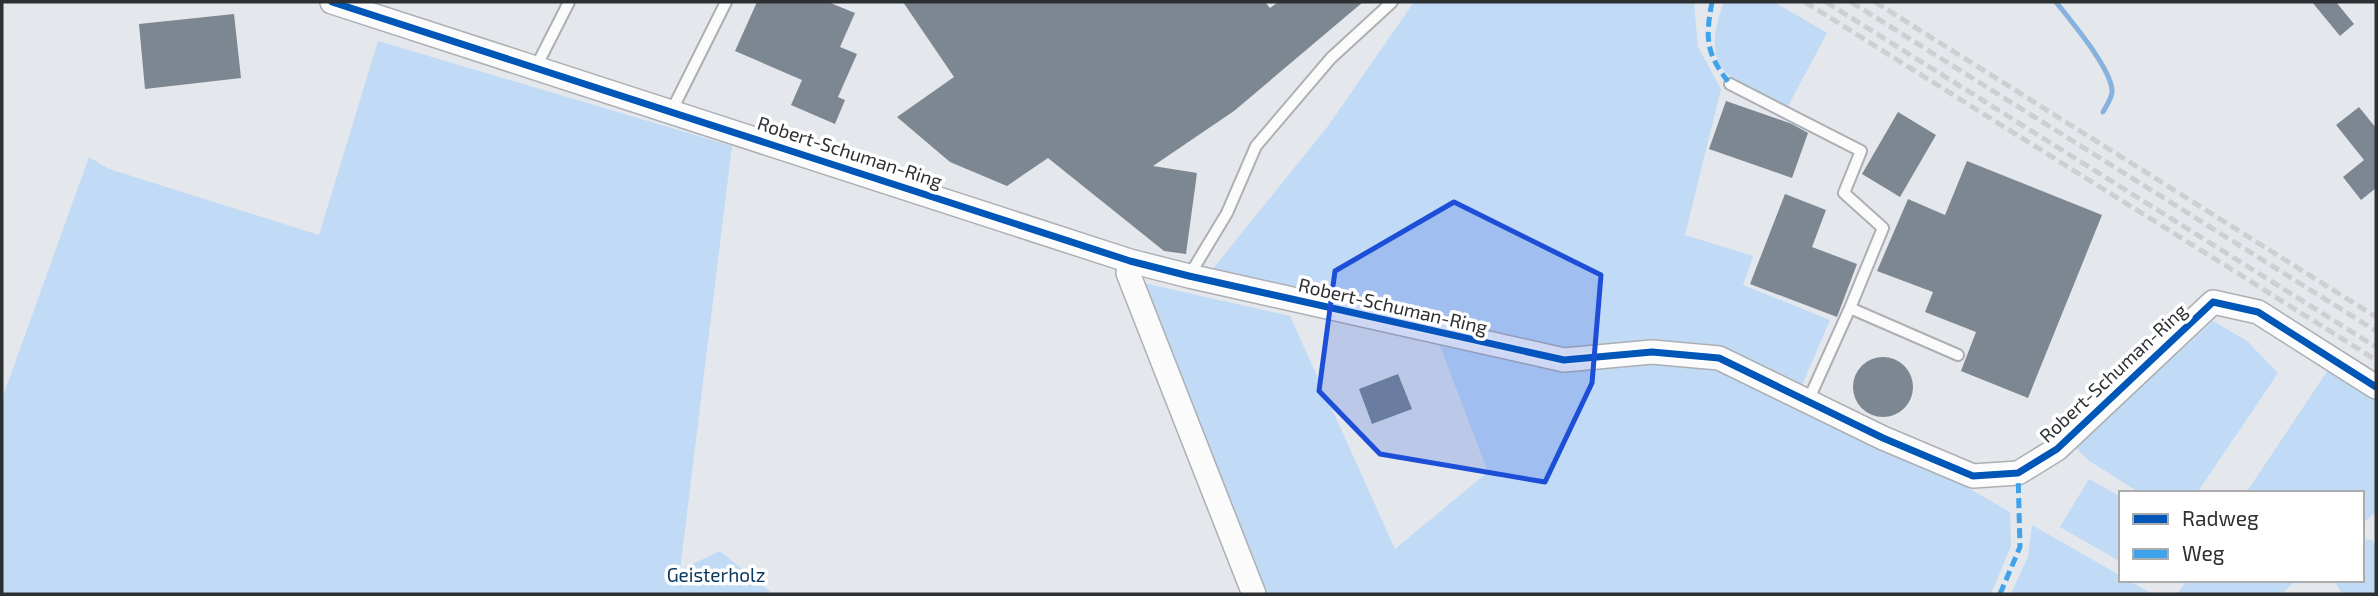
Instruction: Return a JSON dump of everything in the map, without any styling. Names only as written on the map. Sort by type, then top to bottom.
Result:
[{"type":"street","name":"Robert-Schuman-Ring","points":[[332,2],[672,110],[1130,261],[1564,360],[1652,352],[1719,358],[1883,438],[1973,476],[2018,473],[2057,449],[2213,302],[2258,312],[2376,387]]},
{"type":"street","points":[[1130,261],[1128,273],[1254,594]]},
{"type":"lane","points":[[536,67],[569,2]]},
{"type":"lane","points":[[672,110],[726,2]]},
{"type":"lane","points":[[1189,276],[1227,213],[1256,146],[1331,58],[1392,2]]},
{"type":"lane","points":[[1730,84],[1861,150],[1844,193],[1883,228],[1808,401]]},
{"type":"lane","points":[[1850,308],[1958,355]]},
{"type":"highlighted area","points":[[1454,202],[1601,275],[1592,383],[1545,482],[1380,454],[1319,391],[1335,271]]},
{"type":"green space","points":[[1414,2],[1694,2],[1698,47],[1721,89],[1685,235],[1753,256],[1743,285],[1830,320],[1802,385],[1716,345],[1562,350],[1211,271],[1328,126]]},
{"type":"green space","points":[[1724,2],[1774,2],[1827,33],[1787,108],[1750,90],[1725,71],[1718,59],[1715,45]]},
{"type":"green space","name":"Geisterholz","points":[[378,41],[732,146],[680,570],[720,551],[773,594],[2,594],[2,399],[89,157],[109,169],[319,235]]},
{"type":"green space","points":[[1139,282],[1290,316],[1395,549],[1488,472],[1440,346],[1563,371],[1653,361],[1715,368],[1952,479],[2010,512],[2011,546],[1991,594],[1267,594]]},
{"type":"green space","points":[[2213,321],[2247,341],[2278,373],[2198,491],[2137,491],[2088,460],[2075,447]]},
{"type":"green space","points":[[2328,370],[2376,401],[2376,512],[2364,522],[2364,491],[2247,491]]},
{"type":"green space","points":[[2089,479],[2119,496],[2119,561],[2060,527]]},
{"type":"green space","points":[[2032,525],[2119,575],[2119,582],[2131,582],[2152,594],[2011,594],[2028,557]]},
{"type":"green space","points":[[2364,539],[2372,540],[2376,546],[2376,594],[2342,594],[2335,582],[2364,582]]},
{"type":"green space","points":[[2186,582],[2295,582],[2281,594],[2177,594]]},
{"type":"building","points":[[757,2],[828,2],[855,13],[840,47],[857,54],[838,97],[845,100],[835,124],[791,105],[802,80],[735,51]]},
{"type":"building","points":[[903,2],[1265,2],[1270,8],[1278,2],[1363,2],[1234,111],[1153,166],[1197,173],[1186,254],[1164,251],[1048,158],[1007,186],[950,162],[897,117],[954,77]]},
{"type":"building","points":[[2312,2],[2336,2],[2354,24],[2340,36]]},
{"type":"building","points":[[234,14],[241,78],[145,89],[139,24]]},
{"type":"building","points":[[1726,101],[1792,124],[1808,133],[1792,178],[1709,149]]},
{"type":"building","points":[[2359,107],[2376,128],[2376,188],[2361,200],[2343,177],[2364,160],[2336,125]]},
{"type":"building","points":[[1898,112],[1936,135],[1900,197],[1862,174]]},
{"type":"building","points":[[1967,161],[2102,215],[2028,398],[1961,371],[1976,332],[1925,312],[1933,292],[1877,271],[1908,199],[1945,215]]},
{"type":"building","points":[[1785,194],[1826,210],[1812,247],[1857,264],[1837,317],[1750,284]]},
{"type":"building","points":[[1883,357],[1900,362],[1908,370],[1913,387],[1908,404],[1900,412],[1883,417],[1866,412],[1858,404],[1853,387],[1858,370],[1866,362]]},
{"type":"building","points":[[1398,374],[1412,409],[1372,424],[1359,389]]},
{"type":"waterway","points":[[2056,2],[2106,71],[2112,92],[2103,112]]},
{"type":"railway","points":[[1805,2],[2376,360]]},
{"type":"railway","points":[[1826,2],[2376,347]]},
{"type":"railway","points":[[1851,2],[2376,331]]},
{"type":"railway","points":[[1875,2],[2376,317]]},
{"type":"marked path","points":[[1712,2],[1708,26],[1709,46],[1716,64],[1730,84]]},
{"type":"marked path","points":[[2000,594],[2020,547],[2018,473]]},
{"type":"cycle path","points":[[332,2],[1130,261],[1564,360],[1652,352],[1719,358],[1883,438],[1973,476],[2018,473],[2057,449],[2213,302],[2258,312],[2376,387]]}]
